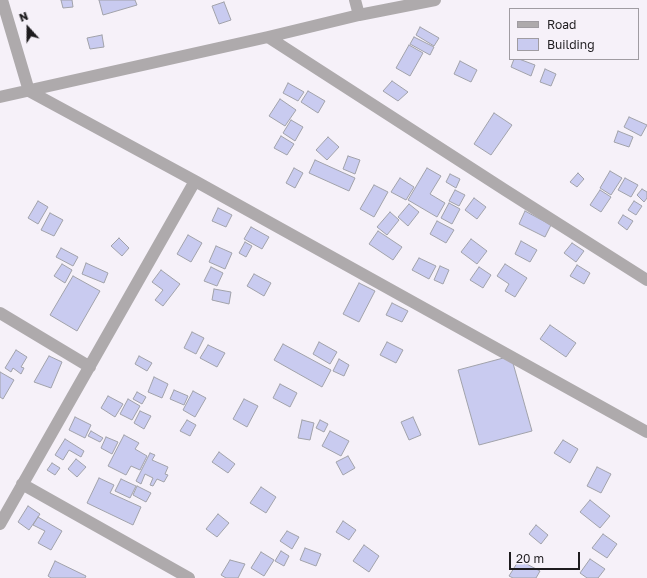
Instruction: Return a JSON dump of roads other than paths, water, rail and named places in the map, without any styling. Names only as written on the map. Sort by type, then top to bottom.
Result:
[{"type":"street","points":[[2,0],[29,91],[195,181],[647,432]]},
{"type":"street","points":[[355,0],[359,15]]},
{"type":"street","points":[[0,98],[359,15],[435,0]]},
{"type":"street","points":[[268,37],[647,280]]},
{"type":"street","points":[[0,524],[195,181]]},
{"type":"street","points":[[0,313],[90,367]]},
{"type":"street","points":[[22,484],[189,578]]}]
